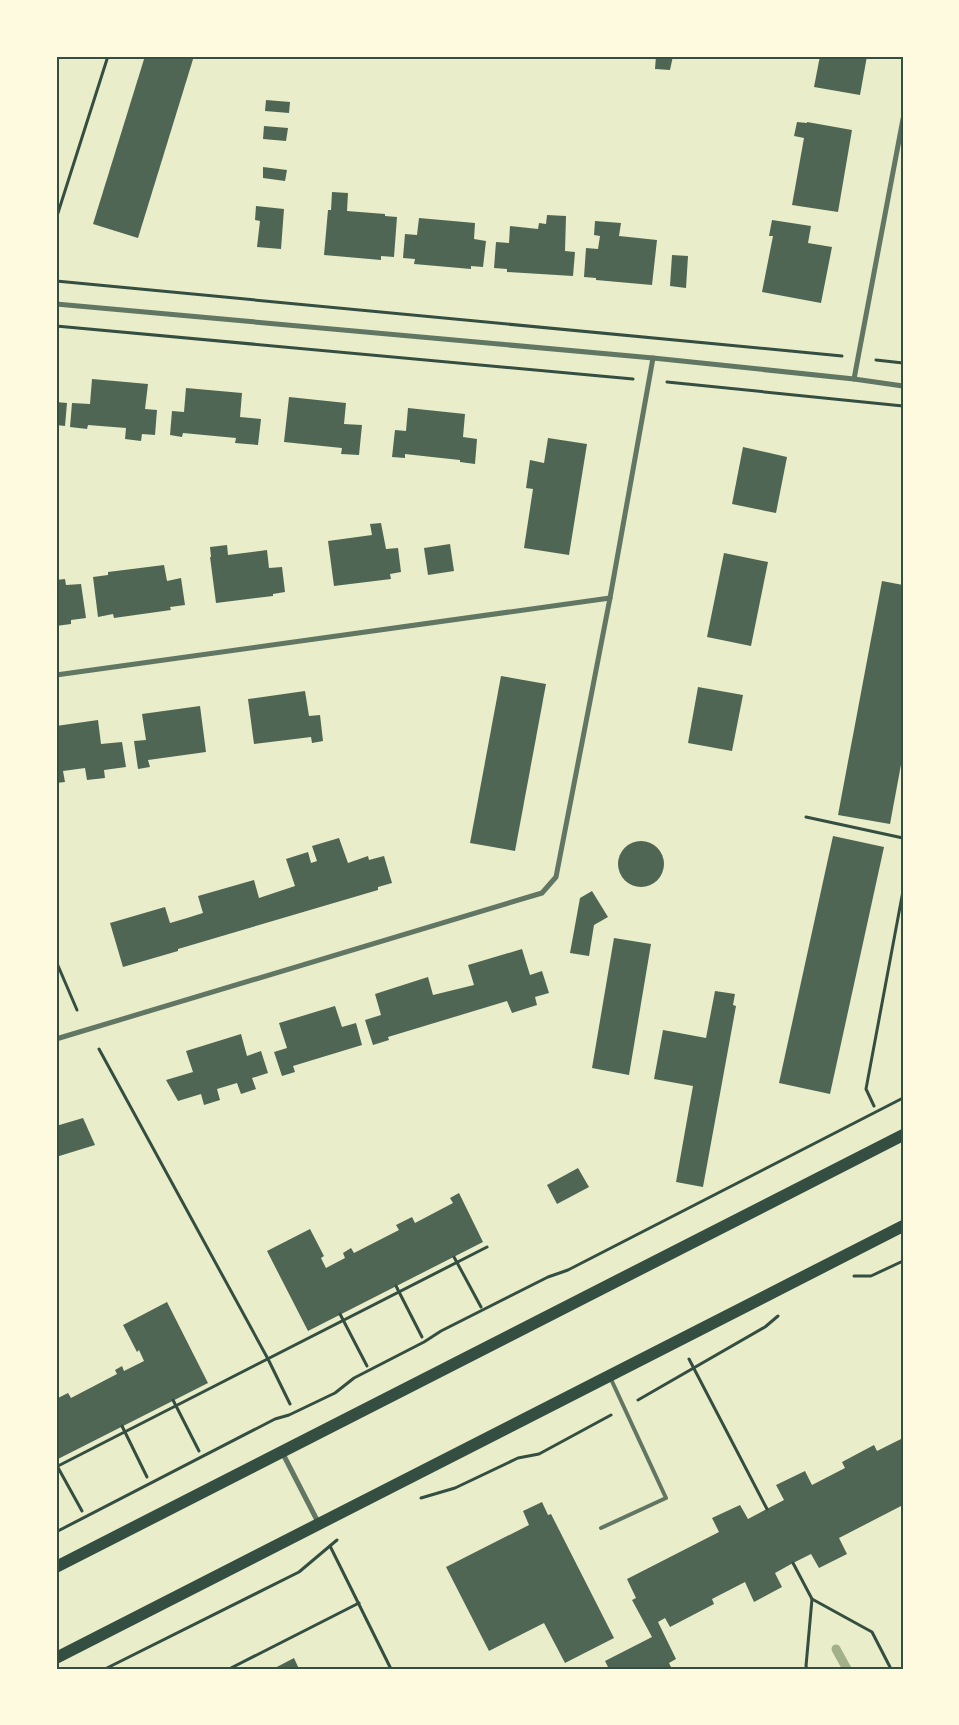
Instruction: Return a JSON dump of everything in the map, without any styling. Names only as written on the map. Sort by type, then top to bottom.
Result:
[{"type":"main road","points":[[56,1567],[903,1135]]},
{"type":"main road","points":[[56,1658],[903,1226]]},
{"type":"street","points":[[854,379],[903,119]]},
{"type":"street","points":[[56,304],[653,358],[854,379],[903,386]]},
{"type":"street","points":[[56,1039],[542,893],[556,877],[610,598],[653,358]]},
{"type":"street","points":[[56,674],[610,598]]},
{"type":"street","points":[[282,1452],[319,1524]]},
{"type":"lane","points":[[601,1528],[666,1498],[609,1376]]},
{"type":"path","points":[[56,218],[108,56]]},
{"type":"path","points":[[56,281],[817,352]]},
{"type":"path","points":[[56,326],[605,376]]},
{"type":"path","points":[[894,362],[903,364]]},
{"type":"path","points":[[703,386],[903,406]]},
{"type":"path","points":[[806,817],[903,838]]},
{"type":"path","points":[[874,1106],[866,1089],[903,890]]},
{"type":"path","points":[[56,962],[77,1010]]},
{"type":"path","points":[[99,1049],[268,1359],[290,1404]]},
{"type":"path","points":[[56,1532],[275,1420],[335,1393],[354,1378],[424,1342],[442,1330],[548,1277],[568,1270],[903,1098]]},
{"type":"path","points":[[82,1511],[57,1466],[487,1247]]},
{"type":"path","points":[[454,1257],[481,1307]]},
{"type":"path","points":[[848,1276],[871,1276],[903,1261]]},
{"type":"path","points":[[396,1286],[422,1337]]},
{"type":"path","points":[[420,1499],[455,1488],[518,1458],[539,1454],[694,1368],[764,1327],[783,1312]]},
{"type":"path","points":[[340,1314],[367,1366]]},
{"type":"path","points":[[680,1340],[767,1509]]},
{"type":"path","points":[[173,1400],[199,1451]]},
{"type":"path","points":[[122,1426],[147,1477]]},
{"type":"path","points":[[319,1524],[392,1669]]},
{"type":"path","points":[[105,1669],[299,1572],[340,1538]]},
{"type":"path","points":[[793,1564],[812,1599],[872,1632],[891,1669]]},
{"type":"path","points":[[807,1669],[812,1599]]},
{"type":"path","points":[[229,1669],[360,1603]]},
{"type":"building","points":[[145,56],[194,56],[138,238],[93,224]]},
{"type":"building","points":[[656,56],[673,56],[670,70],[655,69]]},
{"type":"building","points":[[820,56],[867,56],[860,95],[814,87]]},
{"type":"building","points":[[266,100],[290,102],[289,113],[265,111]]},
{"type":"building","points":[[797,122],[852,130],[838,212],[792,205],[804,138],[794,136]]},
{"type":"building","points":[[264,126],[288,128],[286,141],[263,139]]},
{"type":"building","points":[[263,167],[287,170],[285,181],[263,178]]},
{"type":"building","points":[[332,192],[348,193],[347,211],[385,214],[385,216],[397,217],[394,257],[381,256],[381,260],[324,255],[328,210],[331,210]]},
{"type":"building","points":[[256,206],[284,209],[281,249],[257,247],[260,221],[255,220]]},
{"type":"building","points":[[547,215],[566,216],[565,251],[575,252],[573,276],[507,272],[507,269],[494,268],[496,242],[509,243],[510,226],[538,229],[539,223],[546,224]]},
{"type":"building","points":[[419,218],[475,223],[474,239],[486,241],[483,267],[471,266],[471,269],[414,264],[415,259],[403,258],[405,234],[417,235]]},
{"type":"building","points":[[772,220],[811,226],[808,243],[832,247],[821,303],[762,292],[773,236],[769,236]]},
{"type":"building","points":[[595,221],[621,223],[619,236],[657,240],[652,285],[596,280],[596,278],[584,277],[586,248],[598,249],[600,236],[594,235]]},
{"type":"building","points":[[672,255],[688,256],[686,288],[670,286]]},
{"type":"building","points":[[92,379],[148,384],[145,409],[157,410],[155,435],[142,434],[141,441],[125,439],[126,428],[88,425],[87,429],[70,427],[72,403],[90,404]]},
{"type":"building","points":[[186,388],[242,393],[240,417],[261,419],[258,445],[235,443],[236,438],[183,433],[182,437],[170,435],[172,411],[184,412]]},
{"type":"building","points":[[289,397],[346,403],[344,424],[362,425],[359,455],[341,454],[342,448],[284,442]]},
{"type":"building","points":[[56,402],[67,403],[65,426],[56,425]]},
{"type":"building","points":[[408,408],[465,414],[463,437],[477,439],[475,464],[460,462],[460,460],[405,454],[405,458],[392,457],[395,430],[406,431]]},
{"type":"building","points":[[548,438],[587,444],[569,555],[524,548],[533,489],[526,488],[530,460],[544,463]]},
{"type":"building","points":[[743,447],[787,457],[776,513],[732,504]]},
{"type":"building","points":[[381,523],[386,549],[398,548],[401,572],[390,574],[391,579],[334,586],[328,541],[372,535],[370,524]]},
{"type":"building","points":[[450,544],[454,571],[428,575],[424,548]]},
{"type":"building","points":[[227,545],[228,555],[267,550],[269,568],[282,567],[285,592],[273,594],[273,596],[216,603],[210,547]]},
{"type":"building","points":[[724,553],[768,562],[751,646],[707,637]]},
{"type":"building","points":[[164,565],[167,581],[181,578],[185,605],[170,607],[171,610],[114,618],[113,614],[98,617],[93,577],[108,575],[108,572]]},
{"type":"building","points":[[65,579],[66,585],[81,584],[86,618],[71,620],[71,624],[56,626],[56,580]]},
{"type":"building","points":[[882,581],[903,585],[903,754],[890,824],[838,815]]},
{"type":"building","points":[[501,676],[546,684],[515,851],[470,843]]},
{"type":"building","points":[[698,687],[743,695],[732,751],[688,743]]},
{"type":"building","points":[[305,691],[309,716],[320,715],[323,741],[312,743],[311,737],[254,744],[248,699]]},
{"type":"building","points":[[200,706],[206,752],[148,760],[150,767],[138,769],[134,741],[146,740],[142,714]]},
{"type":"building","points":[[98,720],[101,744],[122,742],[126,767],[104,770],[105,778],[87,780],[85,768],[63,771],[65,782],[56,783],[56,726]]},
{"type":"building","points":[[833,836],[884,847],[830,1094],[779,1083]]},
{"type":"building","points":[[339,838],[348,863],[368,856],[369,860],[384,856],[392,883],[378,887],[378,890],[123,967],[110,923],[165,907],[170,923],[187,918],[203,913],[198,896],[254,880],[259,898],[295,886],[286,859],[308,852],[311,863],[317,861],[312,846]]},
{"type":"building","points":[[646,841],[658,847],[663,855],[663,873],[658,881],[650,886],[636,887],[624,881],[619,873],[618,859],[624,847],[632,842]]},
{"type":"building","points":[[592,891],[608,917],[594,925],[589,956],[570,953],[580,898]]},
{"type":"building","points":[[614,938],[651,944],[629,1075],[592,1068]]},
{"type":"building","points":[[522,949],[530,975],[542,971],[549,993],[535,997],[537,1005],[512,1013],[507,1001],[388,1037],[389,1040],[373,1045],[365,1020],[381,1015],[375,994],[428,977],[433,995],[474,985],[468,965]]},
{"type":"building","points":[[715,991],[735,994],[733,1005],[736,1006],[703,1187],[676,1182],[693,1086],[654,1079],[663,1030],[706,1038]]},
{"type":"building","points":[[335,1006],[342,1027],[356,1023],[362,1045],[293,1066],[295,1072],[282,1076],[274,1052],[287,1048],[279,1023]]},
{"type":"building","points":[[241,1034],[247,1056],[261,1051],[268,1073],[252,1078],[256,1089],[241,1094],[237,1083],[217,1089],[220,1100],[204,1105],[201,1094],[178,1101],[166,1080],[193,1072],[186,1051]]},
{"type":"building","points":[[83,1118],[95,1145],[56,1157],[56,1126]]},
{"type":"building","points":[[578,1168],[589,1187],[557,1204],[547,1185]]},
{"type":"building","points":[[459,1193],[483,1242],[308,1331],[267,1251],[310,1229],[324,1256],[321,1258],[326,1268],[345,1258],[343,1253],[351,1248],[354,1253],[399,1230],[396,1225],[412,1217],[415,1223],[453,1203],[450,1198]]},
{"type":"building","points":[[167,1302],[208,1383],[56,1460],[56,1399],[68,1393],[71,1398],[117,1374],[115,1370],[122,1366],[124,1371],[144,1361],[139,1350],[137,1352],[123,1325]]},
{"type":"building","points":[[903,1438],[903,1505],[839,1538],[847,1554],[819,1568],[811,1554],[793,1563],[775,1573],[782,1587],[754,1602],[745,1582],[712,1599],[714,1604],[670,1627],[665,1618],[658,1622],[676,1659],[669,1663],[672,1669],[609,1669],[605,1661],[652,1637],[632,1600],[636,1598],[627,1579],[719,1532],[712,1518],[740,1505],[748,1519],[784,1500],[776,1485],[805,1471],[812,1485],[845,1468],[842,1462],[874,1445],[877,1451]]},
{"type":"building","points":[[542,1502],[548,1515],[551,1514],[614,1638],[565,1663],[544,1623],[489,1651],[446,1567],[529,1525],[523,1511]]},
{"type":"building","points":[[294,1658],[299,1669],[273,1669]]},
{"type":"waterway","points":[[836,1649],[847,1669]]}]
